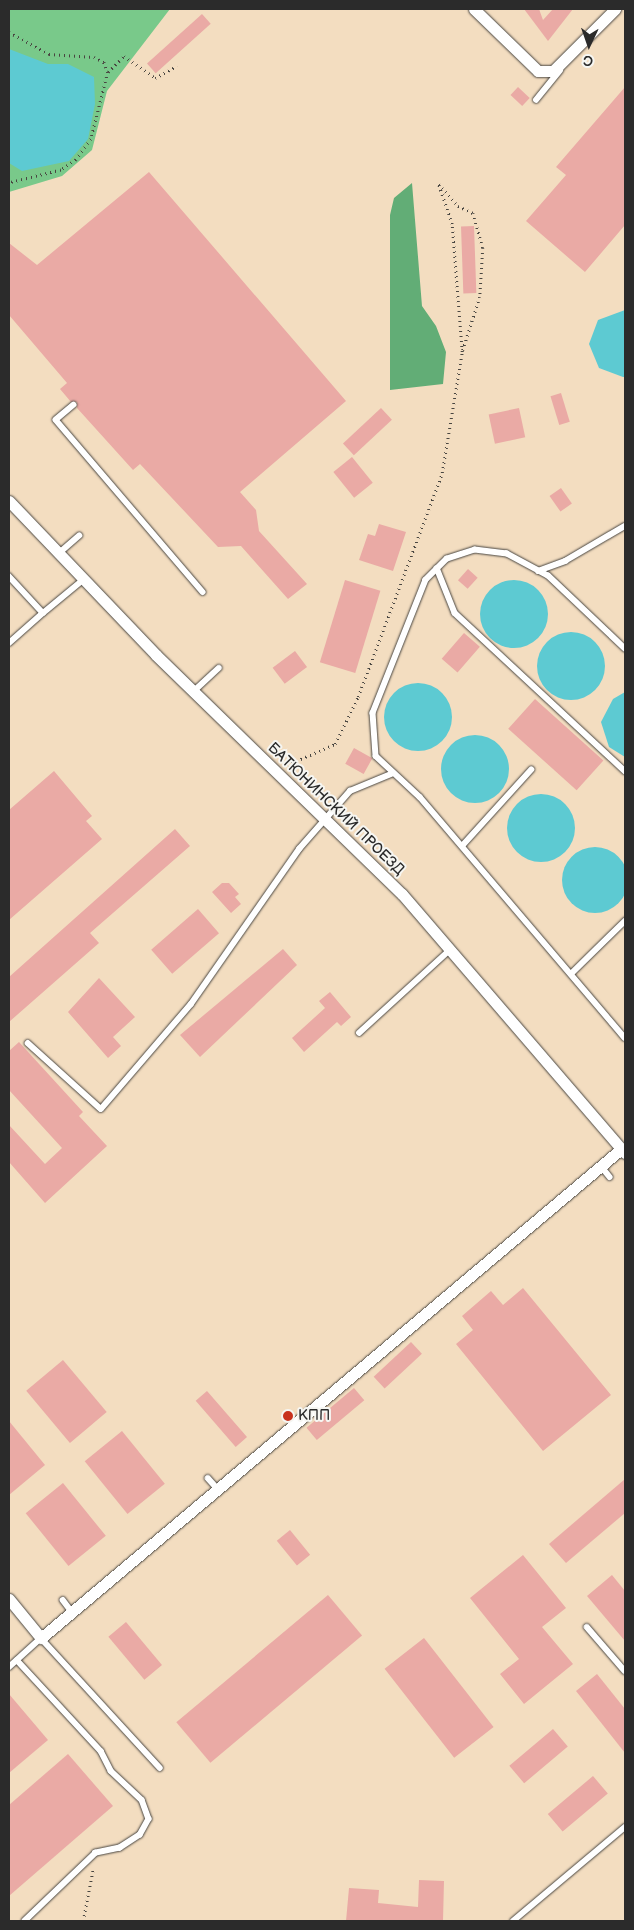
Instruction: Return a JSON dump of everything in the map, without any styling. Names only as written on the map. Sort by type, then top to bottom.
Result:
[{"type":"street","points":[[474,9],[538,71],[553,71],[568,61],[615,9]]},
{"type":"street","name":"БАТЮНИНСКИЙ ПРОЕЗД","points":[[9,501],[83,580],[193,692],[402,894],[623,1151]]},
{"type":"street","points":[[9,1600],[41,1638],[601,1166],[623,1151]]},
{"type":"lane","points":[[536,100],[568,61]]},
{"type":"lane","points":[[74,405],[56,420],[203,592]]},
{"type":"lane","points":[[538,571],[598,544],[625,526]]},
{"type":"lane","points":[[58,554],[78,536]]},
{"type":"lane","points":[[625,649],[538,571],[507,554],[475,550],[447,559],[426,580],[373,714],[376,756],[391,774],[420,797],[625,1038]]},
{"type":"lane","points":[[437,568],[456,613],[625,770]]},
{"type":"lane","points":[[9,576],[43,613]]},
{"type":"lane","points":[[9,643],[83,580]]},
{"type":"lane","points":[[193,692],[219,668]]},
{"type":"lane","points":[[462,846],[531,770]]},
{"type":"lane","points":[[28,1043],[101,1109],[191,1004],[270,888],[350,791],[391,774]]},
{"type":"lane","points":[[571,974],[625,920]]},
{"type":"lane","points":[[359,1033],[450,950]]},
{"type":"lane","points":[[601,1166],[610,1177]]},
{"type":"lane","points":[[208,1478],[218,1489]]},
{"type":"lane","points":[[63,1600],[72,1612]]},
{"type":"lane","points":[[587,1627],[625,1671]]},
{"type":"lane","points":[[9,1667],[41,1638],[160,1768]]},
{"type":"lane","points":[[17,1660],[101,1751],[111,1771],[142,1800],[149,1819],[140,1835],[120,1848],[96,1853],[25,1921]]},
{"type":"lane","points":[[513,1921],[625,1827]]},
{"type":"path","points":[[9,32],[49,54],[94,57],[104,62],[108,72]]},
{"type":"path","points":[[9,183],[60,170],[76,160],[91,139],[108,72],[124,56],[155,78],[177,66]]},
{"type":"path","points":[[272,768],[300,762],[336,744],[358,697],[442,473],[462,352],[480,297],[483,248],[473,213],[458,206],[438,183],[452,224],[462,352]]},
{"type":"path","points":[[82,1921],[96,1853]]},
{"type":"green space","points":[[9,9],[170,9],[107,91],[92,150],[62,176],[9,192]]},
{"type":"green space","points":[[412,183],[422,306],[436,326],[446,352],[443,384],[390,390],[390,215],[394,198]]},
{"type":"water","points":[[9,49],[48,64],[68,64],[94,77],[95,104],[88,139],[69,161],[22,171],[9,163]]},
{"type":"water","points":[[625,310],[625,377],[623,377],[599,368],[589,344],[598,320]]},
{"type":"water","points":[[514,580],[527,583],[538,590],[545,601],[548,614],[545,627],[538,638],[527,645],[514,648],[501,645],[490,638],[483,627],[480,614],[483,601],[490,590],[501,583]]},
{"type":"water","points":[[571,632],[584,635],[595,642],[602,653],[605,666],[602,679],[595,690],[584,697],[571,700],[558,697],[547,690],[540,679],[537,666],[540,653],[547,642],[558,635]]},
{"type":"water","points":[[418,683],[431,686],[442,693],[449,704],[452,717],[449,730],[442,741],[431,748],[418,751],[405,748],[394,741],[387,730],[384,717],[387,704],[394,693],[405,686]]},
{"type":"water","points":[[625,692],[625,757],[609,747],[601,722],[613,699]]},
{"type":"water","points":[[475,735],[488,738],[499,745],[506,756],[509,769],[506,782],[499,793],[488,800],[475,803],[462,800],[451,793],[444,782],[441,769],[444,756],[451,745],[462,738]]},
{"type":"water","points":[[541,794],[554,797],[565,804],[572,815],[575,828],[572,841],[565,852],[554,859],[541,862],[528,859],[517,852],[510,841],[507,828],[510,815],[517,804],[528,797]]},
{"type":"water","points":[[588,847],[602,847],[614,852],[623,861],[628,873],[626,893],[619,904],[602,913],[588,913],[576,908],[567,899],[562,887],[562,873],[567,861],[576,852]]},
{"type":"building","points":[[524,9],[539,9],[543,20],[553,9],[573,9],[548,41]]},
{"type":"building","points":[[202,14],[211,24],[156,73],[147,64]]},
{"type":"building","points":[[518,87],[530,98],[522,106],[510,95]]},
{"type":"building","points":[[625,87],[625,225],[585,272],[526,221],[566,175],[556,167]]},
{"type":"building","points":[[149,172],[346,401],[240,492],[256,510],[259,531],[307,584],[288,599],[241,546],[218,547],[140,464],[133,470],[77,408],[77,402],[71,402],[60,389],[67,383],[9,315],[9,243],[37,265]]},
{"type":"building","points":[[461,226],[474,226],[476,293],[463,293]]},
{"type":"building","points":[[561,393],[570,422],[559,425],[550,396]]},
{"type":"building","points":[[381,408],[392,420],[354,455],[343,443]]},
{"type":"building","points":[[519,408],[525,437],[495,444],[489,414]]},
{"type":"building","points":[[352,457],[373,483],[354,498],[333,472]]},
{"type":"building","points":[[561,488],[572,504],[560,512],[550,496]]},
{"type":"building","points":[[379,524],[406,532],[393,571],[359,560],[368,534],[375,536]]},
{"type":"building","points":[[468,569],[478,578],[468,589],[458,580]]},
{"type":"building","points":[[345,580],[380,591],[355,673],[320,662]]},
{"type":"building","points":[[464,633],[480,647],[458,672],[442,659]]},
{"type":"building","points":[[295,651],[307,667],[285,684],[273,668]]},
{"type":"building","points":[[535,699],[603,761],[577,790],[508,729]]},
{"type":"building","points":[[354,748],[372,758],[364,774],[345,764]]},
{"type":"building","points":[[54,771],[92,816],[86,821],[102,839],[9,920],[9,810]]},
{"type":"building","points":[[175,829],[190,846],[90,933],[99,943],[9,1022],[9,977]]},
{"type":"building","points":[[222,883],[229,883],[239,894],[235,897],[241,904],[231,913],[212,892]]},
{"type":"building","points":[[198,909],[219,933],[172,974],[151,950]]},
{"type":"building","points":[[283,949],[297,965],[200,1057],[180,1035]]},
{"type":"building","points":[[99,978],[135,1017],[113,1037],[121,1046],[108,1058],[68,1012]]},
{"type":"building","points":[[330,992],[351,1017],[341,1026],[337,1022],[304,1052],[292,1038],[325,1008],[319,1001]]},
{"type":"building","points":[[19,1042],[83,1112],[79,1116],[107,1146],[45,1203],[9,1162],[9,1125],[45,1164],[62,1148],[9,1090],[9,1051]]},
{"type":"building","points":[[523,1288],[611,1395],[543,1451],[456,1344],[473,1330],[462,1316],[491,1291],[503,1305]]},
{"type":"building","points":[[411,1342],[422,1354],[385,1388],[374,1377]]},
{"type":"building","points":[[63,1360],[107,1412],[70,1443],[26,1391]]},
{"type":"building","points":[[354,1388],[364,1400],[317,1440],[307,1428]]},
{"type":"building","points":[[207,1391],[247,1437],[236,1447],[196,1401]]},
{"type":"building","points":[[9,1421],[45,1465],[9,1495]]},
{"type":"building","points":[[122,1431],[165,1484],[127,1514],[85,1461]]},
{"type":"building","points":[[625,1479],[625,1513],[566,1563],[549,1544]]},
{"type":"building","points":[[63,1483],[106,1536],[68,1566],[26,1513]]},
{"type":"building","points":[[290,1530],[310,1555],[297,1566],[277,1541]]},
{"type":"building","points":[[523,1555],[566,1608],[542,1627],[573,1664],[524,1704],[500,1674],[519,1659],[470,1598]]},
{"type":"building","points":[[612,1575],[625,1591],[625,1641],[587,1596]]},
{"type":"building","points":[[328,1595],[362,1636],[210,1763],[176,1722]]},
{"type":"building","points":[[126,1622],[162,1665],[144,1680],[108,1637]]},
{"type":"building","points":[[424,1638],[494,1727],[454,1758],[385,1669]]},
{"type":"building","points":[[597,1674],[625,1709],[625,1753],[576,1691]]},
{"type":"building","points":[[9,1694],[48,1740],[9,1773]]},
{"type":"building","points":[[553,1729],[568,1747],[524,1783],[509,1766]]},
{"type":"building","points":[[68,1754],[113,1806],[9,1896],[9,1805]]},
{"type":"building","points":[[593,1776],[608,1794],[563,1832],[548,1814]]},
{"type":"building","points":[[419,1880],[444,1881],[443,1921],[346,1921],[349,1888],[379,1890],[378,1903],[418,1907]]},
{"type":"place","name":"КПП","points":[[288,1416]]}]
